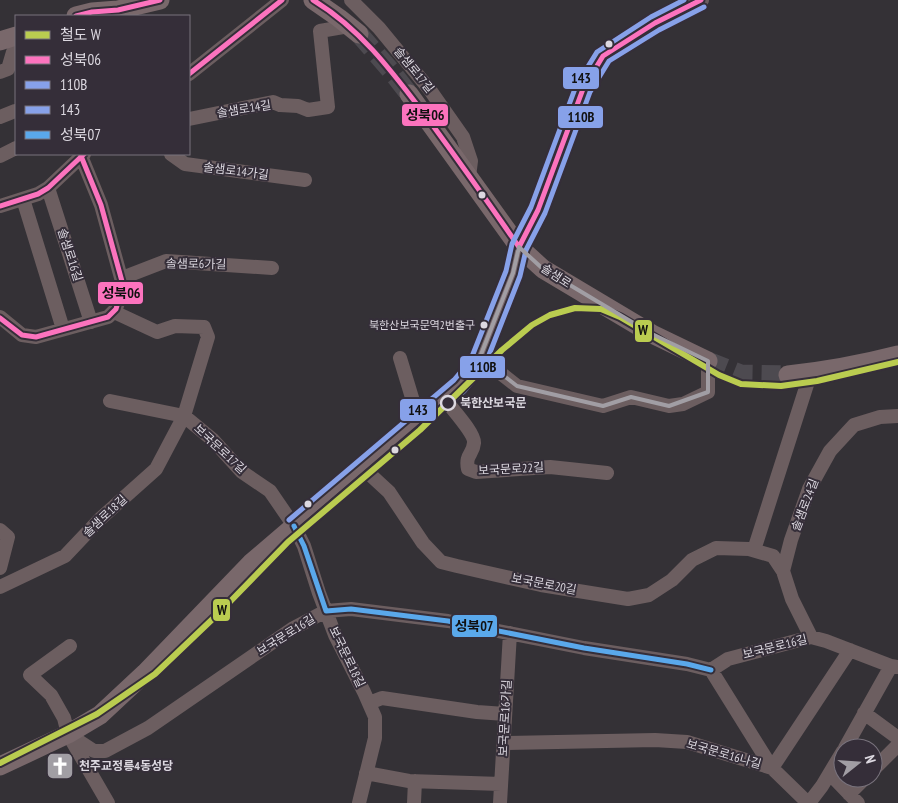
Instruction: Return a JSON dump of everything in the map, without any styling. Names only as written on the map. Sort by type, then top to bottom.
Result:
[{"type":"main road","points":[[88,11],[118,10],[160,0]]},
{"type":"main road","points":[[312,0],[340,18],[354,30]]},
{"type":"main road","points":[[0,42],[15,36]]},
{"type":"main road","name":"솔샘로","points":[[409,94],[519,247],[543,269],[652,334],[708,362]]},
{"type":"main road","points":[[0,766],[68,734],[100,715],[146,672],[251,563],[459,385],[471,372],[480,357],[513,273],[519,247]]},
{"type":"main road","points":[[788,375],[881,359],[898,354]]},
{"type":"street","points":[[190,73],[282,0]]},
{"type":"street","name":"솔샘로17길","points":[[351,0],[379,28],[430,90],[463,137],[471,161],[469,177]]},
{"type":"street","points":[[519,247],[541,201],[583,89],[603,56],[655,23],[702,0]]},
{"type":"street","name":"솔샘로14길","points":[[190,119],[273,102],[280,105],[298,106],[308,110],[328,107],[320,31],[354,30]]},
{"type":"street","points":[[0,72],[8,69],[13,52],[15,51]]},
{"type":"street","points":[[0,118],[15,111]]},
{"type":"street","points":[[0,156],[15,148]]},
{"type":"street","points":[[0,206],[38,194],[48,188],[82,155],[101,205],[123,285],[114,312],[108,317],[63,330],[36,337],[22,335],[0,318]]},
{"type":"street","name":"솔샘로14가길","points":[[171,155],[184,164],[305,180]]},
{"type":"street","name":"솔샘로16길","points":[[48,188],[91,322]]},
{"type":"street","points":[[23,199],[63,330]]},
{"type":"street","name":"솔샘로6가길","points":[[122,278],[166,261],[272,268]]},
{"type":"street","name":"보국문로17길","points":[[114,312],[157,332],[175,326],[204,327],[208,337],[185,417]]},
{"type":"street","points":[[480,357],[517,386],[603,406],[631,397],[669,406],[683,404],[708,392],[708,362]]},
{"type":"street","points":[[400,358],[413,402],[423,416]]},
{"type":"street","points":[[754,550],[811,372]]},
{"type":"street","name":"보국문로22길","points":[[444,398],[474,438],[474,446],[466,460],[468,469],[476,472],[550,467],[607,473]]},
{"type":"street","name":"보국문로17길","points":[[110,401],[185,417],[213,440],[242,472],[270,491],[294,526]]},
{"type":"street","name":"솔샘로24길","points":[[783,571],[791,540],[809,489],[830,451],[854,425],[880,417],[898,416]]},
{"type":"street","name":"솔샘로18길","points":[[0,587],[65,556],[100,518],[156,469],[185,417]]},
{"type":"street","name":"보국문로20길","points":[[363,468],[389,492],[424,543],[441,562],[541,585],[628,599],[649,595],[672,580],[692,560],[716,548],[749,548],[773,556],[783,571]]},
{"type":"street","name":"보국문로18길","points":[[294,526],[304,546],[326,612],[375,717],[375,738],[359,803]]},
{"type":"street","points":[[0,530],[8,537],[0,568]]},
{"type":"street","points":[[783,571],[792,599],[811,637]]},
{"type":"street","name":"보국문로16길","points":[[68,734],[94,751],[105,751],[148,728],[292,629],[326,612],[352,609],[448,621],[584,648],[687,664],[711,670],[728,659],[811,637],[894,666]]},
{"type":"street","name":"보국문로16가길","points":[[500,803],[510,633]]},
{"type":"street","points":[[70,646],[30,675],[51,695],[64,718],[68,734],[108,803]]},
{"type":"street","name":"보국문로16나길","points":[[504,743],[655,740],[688,742],[772,768],[850,650]]},
{"type":"street","points":[[850,738],[894,666]]},
{"type":"street","points":[[711,670],[772,768],[809,803],[833,769]]},
{"type":"street","name":"보국문로18길","points":[[369,703],[382,698],[477,712],[505,714]]},
{"type":"street","points":[[864,713],[898,738]]},
{"type":"street","points":[[883,760],[898,745]]},
{"type":"street","points":[[366,773],[415,781],[501,784]]},
{"type":"street","points":[[830,774],[854,799]]},
{"type":"street","points":[[414,803],[415,781]]},
{"type":"highlighted area","points":[[519,247],[543,269],[652,334],[708,361],[708,392],[669,406],[631,397],[603,406],[517,386],[480,357],[513,273]]},
{"type":"tunnel","points":[[359,34],[409,94]]},
{"type":"tunnel","points":[[708,361],[741,374],[788,375]]},
{"type":"rail line","name":"W","points":[[0,763],[97,714],[155,674],[221,611],[288,542],[420,430],[502,350],[532,325],[550,315],[575,308],[601,309],[620,317],[719,375],[741,384],[781,386],[817,381],[898,362]]},
{"type":"transit line","name":"성북06","points":[[80,15],[118,10],[160,0]]},
{"type":"transit line","name":"성북06","points":[[190,73],[282,0]]},
{"type":"transit line","name":"성북06","points":[[313,0],[348,25],[378,56],[442,138],[519,247],[538,210],[583,89],[603,56],[655,23],[701,0]]},
{"type":"transit line","name":"143","points":[[289,520],[454,380],[465,367],[473,354],[506,271],[512,244],[531,207],[576,86],[597,52],[651,17],[684,0]]},
{"type":"transit line","name":"110B","points":[[299,532],[464,391],[477,376],[487,360],[520,276],[526,250],[545,213],[590,92],[609,61],[659,30],[704,7]]},
{"type":"transit line","name":"성북06","points":[[0,206],[38,194],[48,188],[83,155]]},
{"type":"transit line","name":"성북06","points":[[0,318],[22,335],[36,337],[108,317],[116,309],[123,285],[101,205],[81,156]]},
{"type":"transit line","name":"성북07","points":[[294,526],[304,546],[326,611],[351,609],[448,621],[584,648],[687,664],[711,670]]},
{"type":"place","name":"북한산보국문역2번출구","points":[[484,325]]},
{"type":"place","name":"북한산보국문","points":[[448,403]]},
{"type":"place","name":"천주교정릉4동성당","points":[[60,766]]}]
